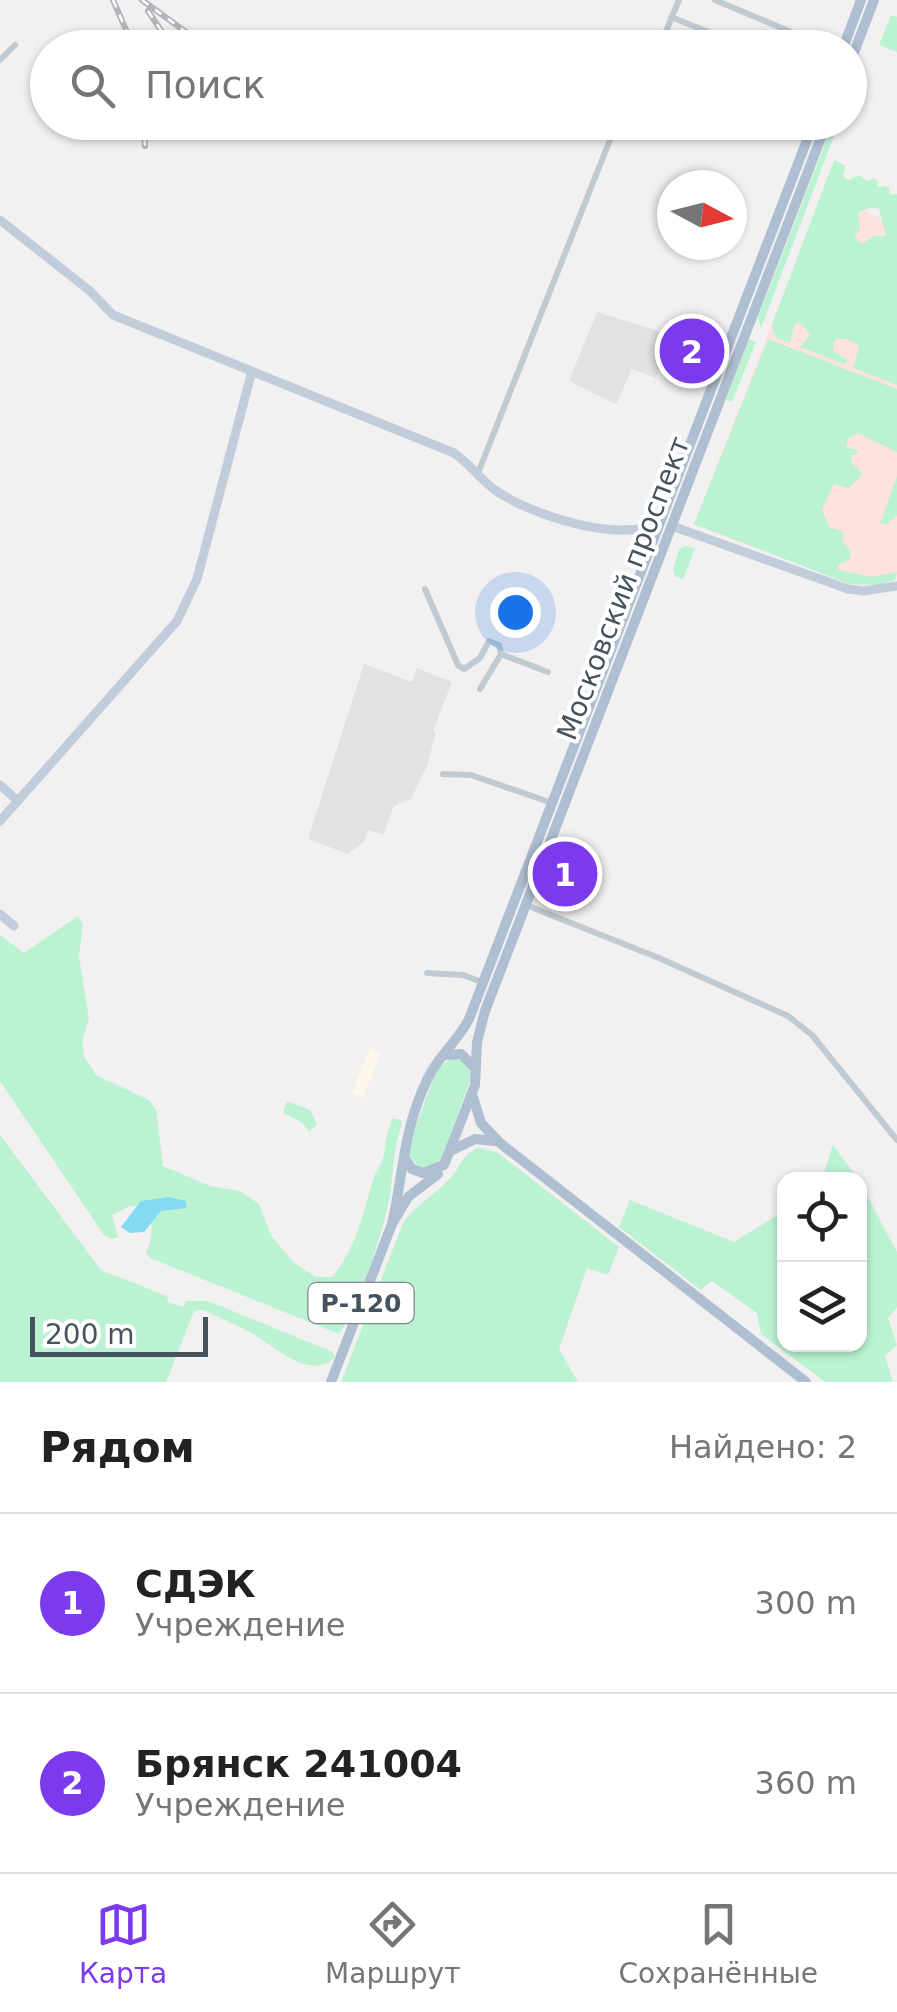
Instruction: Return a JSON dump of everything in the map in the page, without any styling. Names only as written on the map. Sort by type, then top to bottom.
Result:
[{"type":"main road","points":[[850,30],[861,0]]},
{"type":"main road","points":[[862,30],[874,0]]},
{"type":"main road","name":"Московский проспект","points":[[392,1224],[402,1151],[428,1076],[461,1034],[483,982],[807,140]]},
{"type":"main road","name":"Московский проспект","points":[[444,1164],[474,1090],[480,1026],[820,140]]},
{"type":"main road","points":[[659,522],[672,526]]},
{"type":"main road","points":[[443,1056],[462,1054],[471,1060],[476,1074]]},
{"type":"main road","points":[[474,1090],[477,1116],[500,1143],[806,1382]]},
{"type":"main road","points":[[449,1152],[475,1139],[500,1143]]},
{"type":"main road","points":[[402,1151],[407,1164],[423,1174],[444,1164]]},
{"type":"main road","points":[[392,1224],[408,1197],[439,1173],[444,1164]]},
{"type":"main road","name":"Р-120","points":[[331,1382],[392,1224]]},
{"type":"street","points":[[667,30],[678,0]]},
{"type":"street","points":[[715,0],[786,30]]},
{"type":"street","points":[[672,17],[704,30]]},
{"type":"street","points":[[0,60],[15,45]]},
{"type":"street","points":[[478,473],[609,140]]},
{"type":"street","points":[[0,220],[90,291],[114,315],[454,454],[494,489],[559,519],[629,530],[642,530],[659,522]]},
{"type":"street","points":[[0,821],[177,621],[197,580],[252,371]]},
{"type":"street","points":[[672,526],[848,589],[897,586]]},
{"type":"street","points":[[424,589],[458,666],[464,669],[480,658],[489,641],[500,645],[501,654],[480,689]]},
{"type":"street","points":[[501,654],[548,672]]},
{"type":"street","points":[[443,774],[471,775],[552,803]]},
{"type":"street","points":[[0,785],[18,801]]},
{"type":"street","points":[[526,906],[696,974],[788,1016],[812,1034],[897,1140]]},
{"type":"street","points":[[0,914],[14,926]]},
{"type":"street","points":[[427,973],[460,974],[483,982]]},
{"type":"shaded area","points":[[822,194],[897,225],[897,576],[837,578],[694,525]]},
{"type":"shaded area","points":[[597,312],[672,335],[656,378],[632,369],[616,404],[569,381]]},
{"type":"shaded area","points":[[364,664],[412,682],[417,668],[452,682],[433,731],[436,733],[427,766],[411,799],[394,806],[383,835],[369,830],[364,841],[348,854],[308,839]]},
{"type":"shaded area","points":[[370,1048],[381,1052],[363,1098],[352,1093]]},
{"type":"green space","points":[[891,15],[897,17],[897,52],[879,45]]},
{"type":"green space","points":[[826,140],[833,140],[761,328],[758,317]]},
{"type":"green space","points":[[834,160],[846,166],[843,176],[849,180],[859,175],[867,181],[873,178],[878,181],[877,187],[890,189],[889,195],[897,194],[897,385],[853,368],[859,346],[847,339],[836,339],[832,350],[848,360],[844,364],[800,347],[810,335],[802,324],[795,323],[790,343],[775,337],[772,325]],"holes":[[[879,209],[886,236],[873,236],[863,244],[854,237],[860,230],[858,212]]]},
{"type":"green space","points":[[749,339],[756,342],[732,402],[726,400]]},
{"type":"green space","points":[[768,339],[897,389],[897,452],[858,433],[848,439],[846,448],[858,453],[851,462],[863,474],[849,488],[834,484],[822,509],[829,527],[844,532],[842,541],[851,551],[850,559],[837,566],[839,570],[871,577],[897,572],[895,580],[879,585],[849,584],[694,524]]},
{"type":"green space","points":[[897,476],[897,515],[888,524],[880,524]]},
{"type":"green space","points":[[695,548],[683,579],[675,576],[673,569],[679,549]]},
{"type":"green space","points":[[78,916],[83,924],[79,957],[89,1019],[82,1041],[84,1056],[96,1075],[149,1100],[156,1110],[163,1166],[210,1186],[240,1191],[259,1204],[271,1235],[293,1262],[316,1277],[332,1277],[347,1254],[382,1161],[393,1118],[401,1120],[381,1233],[362,1288],[339,1334],[150,1258],[146,1253],[151,1224],[143,1206],[130,1206],[112,1215],[118,1237],[104,1235],[0,1081],[0,935],[24,953]]},
{"type":"green space","points":[[451,1058],[466,1064],[471,1078],[441,1160],[420,1168],[408,1155],[409,1144],[437,1069]]},
{"type":"green space","points":[[287,1101],[310,1110],[317,1124],[309,1132],[303,1123],[283,1113]]},
{"type":"green space","points":[[0,1135],[101,1270],[167,1296],[168,1302],[183,1307],[187,1301],[208,1301],[333,1352],[335,1357],[325,1364],[304,1364],[203,1310],[194,1311],[166,1382],[0,1382]]},
{"type":"green space","points":[[833,1145],[853,1172],[824,1172]]},
{"type":"green space","points":[[479,1148],[497,1152],[619,1247],[608,1275],[587,1268],[559,1349],[578,1382],[341,1382],[403,1223],[455,1173],[466,1156]]},
{"type":"green space","points":[[867,1195],[897,1252],[897,1307],[888,1318],[897,1345],[885,1356],[893,1382],[825,1382],[785,1352],[867,1352]]},
{"type":"green space","points":[[630,1200],[734,1242],[777,1215],[777,1346],[761,1334],[757,1313],[712,1281],[701,1290],[619,1227]]},
{"type":"water","points":[[169,1197],[186,1201],[186,1208],[161,1211],[144,1232],[130,1233],[121,1227],[141,1201]]},
{"type":"railway","points":[[113,0],[126,30]]},
{"type":"railway","points":[[142,0],[183,30]]},
{"type":"railway","points":[[148,11],[161,30]]},
{"type":"railway","points":[[144,140],[145,146]]},
{"type":"place","name":"Брянск 241004","points":[[692,351]]},
{"type":"place","name":"СДЭК","points":[[565,874]]}]
